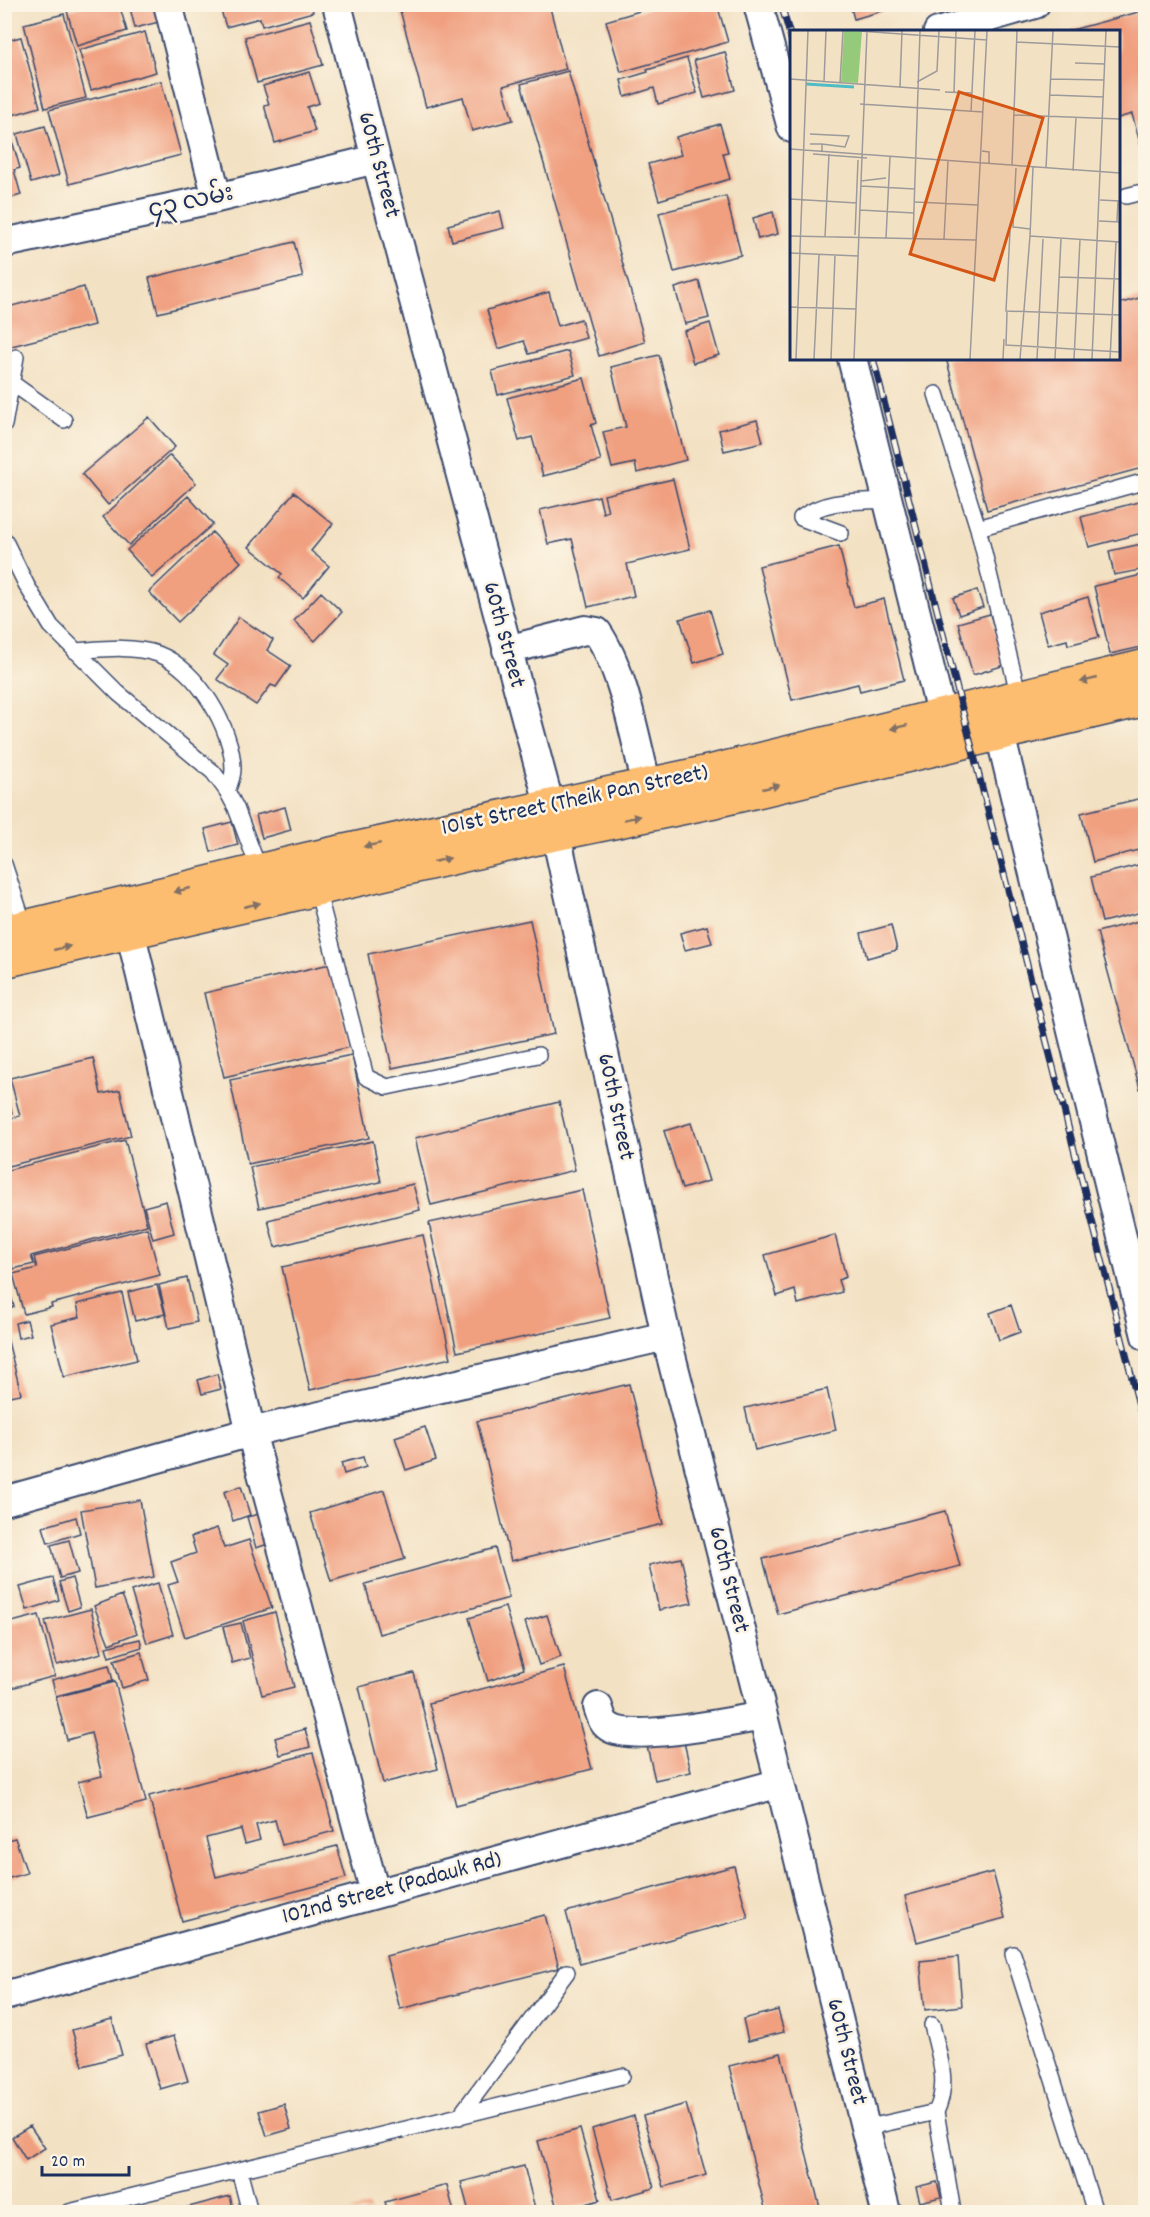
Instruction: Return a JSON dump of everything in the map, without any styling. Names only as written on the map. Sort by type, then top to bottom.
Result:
[{"type":"main road","name":"101st Street (Theik Pan Street)","points":[[818,761],[942,717],[1146,666]]},
{"type":"main road","name":"101st Street (Theik Pan Street)","points":[[15,930],[127,918],[818,761],[1000,734],[1146,699]]},
{"type":"main road","name":"101st Street (Theik Pan Street)","points":[[553,820],[647,786],[718,785]]},
{"type":"main road","name":"101st Street (Theik Pan Street)","points":[[4,961],[260,872],[313,874]]},
{"type":"street","points":[[168,4],[216,198]]},
{"type":"street","name":"60th Street","points":[[337,4],[376,159],[553,820],[666,1336],[886,2212]]},
{"type":"street","points":[[758,4],[784,73],[790,114]]},
{"type":"street","points":[[945,30],[1035,4]]},
{"type":"street","name":"၄၃ လမ်း","points":[[4,243],[216,198],[376,159]]},
{"type":"street","points":[[853,360],[942,717]]},
{"type":"street","points":[[507,650],[585,630],[597,632],[605,643],[616,669],[647,786]]},
{"type":"street","points":[[1000,734],[1146,1336]]},
{"type":"street","points":[[127,918],[251,1432],[375,1893]]},
{"type":"street","points":[[4,1501],[251,1432],[666,1336]]},
{"type":"street","points":[[598,1707],[603,1722],[611,1729],[632,1731],[677,1731],[763,1716]]},
{"type":"street","name":"102nd Street (Padauk Rd)","points":[[4,1996],[780,1783]]},
{"type":"lane","points":[[1126,196],[1146,191]]},
{"type":"lane","points":[[4,425],[16,357]]},
{"type":"lane","points":[[12,383],[64,420]]},
{"type":"lane","points":[[936,394],[978,528],[1019,697]]},
{"type":"lane","points":[[978,528],[1146,481]]},
{"type":"lane","points":[[841,533],[801,518],[813,509],[833,503],[889,500]]},
{"type":"lane","points":[[4,539],[27,586],[51,626],[118,693],[213,772],[227,791],[244,826],[260,872]]},
{"type":"lane","points":[[75,651],[116,648],[148,651],[162,656],[189,675],[205,692],[216,710],[229,746],[233,768],[227,791]]},
{"type":"lane","points":[[4,864],[15,930]]},
{"type":"lane","points":[[313,874],[366,1077],[387,1087],[538,1055]]},
{"type":"lane","points":[[1013,1954],[1095,2212]]},
{"type":"lane","points":[[459,2117],[567,1972]]},
{"type":"lane","points":[[932,2025],[945,2084],[942,2100],[936,2112],[953,2212]]},
{"type":"lane","points":[[69,2212],[622,2076]]},
{"type":"lane","points":[[865,2128],[936,2112]]},
{"type":"lane","points":[[239,2170],[250,2212]]},
{"type":"building","points":[[89,4],[119,4],[127,31],[77,46],[67,11]]},
{"type":"building","points":[[129,4],[159,4],[163,21],[135,28]]},
{"type":"building","points":[[219,4],[311,4],[313,12],[262,26],[260,18],[226,27]]},
{"type":"building","points":[[420,4],[549,4],[566,69],[503,86],[513,120],[472,131],[463,97],[426,107],[400,10]]},
{"type":"building","points":[[663,4],[717,4],[728,42],[621,72],[606,21]]},
{"type":"building","points":[[850,4],[888,4],[889,9],[854,19]]},
{"type":"building","points":[[1146,10],[1146,161],[1132,114],[1120,117],[1120,30],[1072,30]]},
{"type":"building","points":[[64,14],[86,98],[45,108],[24,24]]},
{"type":"building","points":[[310,20],[323,65],[257,83],[245,37]]},
{"type":"building","points":[[145,32],[156,72],[91,90],[79,50]]},
{"type":"building","points":[[21,37],[40,107],[9,116],[4,100],[4,41]]},
{"type":"building","points":[[725,52],[735,90],[704,98],[694,60]]},
{"type":"building","points":[[687,58],[697,93],[658,104],[654,88],[625,97],[621,80]]},
{"type":"building","points":[[568,71],[645,342],[599,356],[521,84]]},
{"type":"building","points":[[309,72],[319,103],[307,107],[315,131],[275,143],[264,105],[269,104],[263,86]]},
{"type":"building","points":[[161,81],[181,155],[69,184],[49,110]]},
{"type":"building","points":[[5,116],[20,168],[14,170],[21,195],[4,200]]},
{"type":"building","points":[[720,124],[728,152],[723,153],[730,179],[659,200],[648,164],[681,155],[676,137]]},
{"type":"building","points":[[45,126],[59,175],[31,183],[17,134]]},
{"type":"building","points":[[726,196],[741,255],[674,272],[659,213]]},
{"type":"building","points":[[500,211],[504,228],[452,241],[448,225]]},
{"type":"building","points":[[773,212],[778,234],[758,239],[753,218]]},
{"type":"building","points":[[294,242],[303,277],[158,313],[149,278]]},
{"type":"building","points":[[699,281],[709,318],[685,324],[675,288]]},
{"type":"building","points":[[84,287],[94,325],[4,348],[4,308]]},
{"type":"building","points":[[549,292],[558,326],[581,319],[586,338],[529,354],[524,341],[498,349],[487,310]]},
{"type":"building","points":[[1146,296],[1146,467],[987,510],[947,360],[1120,360],[1120,303]]},
{"type":"building","points":[[710,323],[719,355],[693,363],[684,331]]},
{"type":"building","points":[[568,351],[575,375],[498,395],[492,371]]},
{"type":"building","points":[[659,355],[686,460],[637,473],[635,463],[612,468],[603,432],[626,427],[611,367]]},
{"type":"building","points":[[584,378],[596,423],[591,425],[601,461],[543,476],[532,437],[519,441],[507,398]]},
{"type":"building","points":[[149,417],[175,447],[108,505],[82,474]]},
{"type":"building","points":[[757,420],[763,442],[724,451],[719,430]]},
{"type":"building","points":[[170,455],[196,483],[129,545],[103,517]]},
{"type":"building","points":[[673,479],[690,549],[627,564],[634,596],[588,607],[572,539],[548,544],[540,510],[599,496],[603,513],[608,511],[604,495]]},
{"type":"building","points":[[294,492],[333,524],[311,551],[329,566],[303,598],[279,578],[282,574],[249,547]]},
{"type":"building","points":[[188,496],[213,524],[152,578],[127,550]]},
{"type":"building","points":[[1146,500],[1146,532],[1089,547],[1081,517]]},
{"type":"building","points":[[212,532],[241,562],[178,622],[149,592]]},
{"type":"building","points":[[1146,543],[1146,569],[1114,575],[1109,551]]},
{"type":"building","points":[[839,546],[854,607],[884,599],[904,680],[860,691],[858,684],[792,700],[759,566]]},
{"type":"building","points":[[1146,574],[1146,646],[1110,654],[1094,586]]},
{"type":"building","points":[[977,590],[983,607],[959,615],[953,598]]},
{"type":"building","points":[[321,592],[342,612],[315,641],[294,621]]},
{"type":"building","points":[[1088,597],[1099,637],[1068,645],[1067,640],[1048,645],[1039,612]]},
{"type":"building","points":[[710,610],[723,654],[694,663],[680,619]]},
{"type":"building","points":[[990,614],[1005,665],[973,675],[958,623]]},
{"type":"building","points":[[239,617],[273,640],[267,650],[291,666],[276,687],[271,685],[256,705],[217,679],[228,665],[214,655]]},
{"type":"building","points":[[1146,797],[1146,848],[1093,862],[1081,813]]},
{"type":"building","points":[[285,807],[291,830],[262,838],[256,815]]},
{"type":"building","points":[[232,822],[238,845],[211,852],[205,829]]},
{"type":"building","points":[[1146,863],[1146,911],[1102,922],[1091,877]]},
{"type":"building","points":[[1146,919],[1146,1088],[1140,1089],[1097,932]]},
{"type":"building","points":[[530,920],[554,1034],[392,1068],[368,954]]},
{"type":"building","points":[[891,925],[897,950],[867,958],[861,933]]},
{"type":"building","points":[[707,926],[712,943],[685,950],[680,933]]},
{"type":"building","points":[[330,964],[350,1047],[224,1077],[204,993]]},
{"type":"building","points":[[352,1055],[369,1138],[248,1164],[230,1080]]},
{"type":"building","points":[[93,1058],[101,1094],[120,1090],[131,1136],[4,1167],[4,1120],[20,1116],[10,1078]]},
{"type":"building","points":[[4,1084],[12,1113],[4,1115]]},
{"type":"building","points":[[559,1102],[575,1170],[431,1205],[415,1138]]},
{"type":"building","points":[[691,1123],[709,1181],[682,1189],[664,1131]]},
{"type":"building","points":[[125,1140],[147,1225],[31,1256],[34,1264],[13,1269],[4,1238],[4,1171]]},
{"type":"building","points":[[373,1141],[381,1182],[259,1208],[250,1167]]},
{"type":"building","points":[[413,1184],[420,1210],[275,1247],[268,1220]]},
{"type":"building","points":[[582,1190],[610,1318],[457,1352],[429,1223]]},
{"type":"building","points":[[166,1201],[174,1233],[153,1239],[144,1207]]},
{"type":"building","points":[[147,1228],[160,1275],[51,1304],[52,1307],[24,1314],[13,1274],[37,1268],[34,1257]]},
{"type":"building","points":[[423,1235],[451,1358],[310,1390],[282,1267]]},
{"type":"building","points":[[835,1235],[846,1277],[838,1280],[842,1292],[798,1304],[795,1290],[777,1296],[765,1255]]},
{"type":"building","points":[[4,1270],[14,1307],[4,1309]]},
{"type":"building","points":[[187,1278],[197,1322],[169,1328],[159,1285]]},
{"type":"building","points":[[157,1285],[165,1314],[135,1321],[128,1292]]},
{"type":"building","points":[[122,1293],[137,1360],[64,1377],[51,1324],[80,1317],[77,1304]]},
{"type":"building","points":[[1011,1305],[1020,1332],[999,1340],[990,1313]]},
{"type":"building","points":[[27,1320],[31,1335],[18,1338],[15,1323]]},
{"type":"building","points":[[4,1325],[21,1394],[4,1397]]},
{"type":"building","points":[[217,1374],[221,1389],[202,1394],[198,1380]]},
{"type":"building","points":[[629,1384],[663,1524],[511,1561],[477,1421]]},
{"type":"building","points":[[827,1389],[836,1430],[755,1450],[745,1408]]},
{"type":"building","points":[[425,1427],[436,1460],[406,1470],[395,1437]]},
{"type":"building","points":[[363,1457],[366,1467],[344,1474],[341,1463]]},
{"type":"building","points":[[241,1486],[250,1515],[233,1521],[224,1492]]},
{"type":"building","points":[[384,1490],[405,1559],[331,1581],[310,1513]]},
{"type":"building","points":[[140,1500],[154,1577],[95,1588],[81,1510]]},
{"type":"building","points":[[945,1511],[960,1566],[778,1614],[763,1559]]},
{"type":"building","points":[[263,1513],[271,1543],[256,1548],[247,1517]]},
{"type":"building","points":[[76,1517],[80,1533],[48,1543],[43,1527]]},
{"type":"building","points":[[217,1528],[224,1548],[249,1540],[272,1608],[185,1637],[168,1585],[178,1582],[171,1562],[196,1553],[191,1537]]},
{"type":"building","points":[[69,1540],[78,1573],[60,1578],[51,1545]]},
{"type":"building","points":[[495,1548],[509,1598],[379,1634],[365,1584]]},
{"type":"building","points":[[681,1558],[692,1603],[659,1610],[649,1565]]},
{"type":"building","points":[[53,1578],[59,1600],[27,1610],[20,1587]]},
{"type":"building","points":[[72,1578],[80,1607],[68,1611],[59,1582]]},
{"type":"building","points":[[158,1583],[173,1635],[147,1643],[131,1591]]},
{"type":"building","points":[[122,1595],[137,1633],[109,1644],[94,1606]]},
{"type":"building","points":[[505,1607],[524,1669],[488,1681],[469,1618]]},
{"type":"building","points":[[91,1609],[102,1653],[57,1665],[45,1621]]},
{"type":"building","points":[[275,1612],[294,1687],[262,1695],[243,1621]]},
{"type":"building","points":[[39,1615],[55,1676],[4,1690],[4,1624]]},
{"type":"building","points":[[547,1615],[561,1657],[539,1665],[525,1622]]},
{"type":"building","points":[[241,1623],[250,1658],[232,1663],[223,1627]]},
{"type":"building","points":[[140,1639],[142,1647],[109,1657],[106,1647]]},
{"type":"building","points":[[141,1652],[149,1680],[122,1688],[114,1660]]},
{"type":"building","points":[[109,1665],[113,1681],[56,1696],[52,1680]]},
{"type":"building","points":[[564,1667],[592,1769],[456,1805],[429,1703]]},
{"type":"building","points":[[414,1673],[438,1769],[383,1783],[359,1687]]},
{"type":"building","points":[[115,1682],[146,1802],[88,1817],[78,1782],[102,1776],[91,1733],[67,1740],[56,1697]]},
{"type":"building","points":[[305,1729],[310,1747],[280,1755],[275,1738]]},
{"type":"building","points":[[683,1738],[691,1772],[655,1780],[647,1746]]},
{"type":"building","points":[[313,1753],[334,1831],[282,1845],[275,1820],[256,1825],[260,1840],[245,1844],[241,1829],[206,1838],[216,1877],[337,1846],[346,1878],[182,1921],[149,1796]]},
{"type":"building","points":[[15,1838],[27,1873],[6,1879],[4,1841]]},
{"type":"building","points":[[734,1866],[748,1918],[580,1964],[566,1912]]},
{"type":"building","points":[[993,1872],[1005,1918],[917,1942],[905,1896]]},
{"type":"building","points":[[545,1915],[559,1968],[400,2009],[386,1956]]},
{"type":"building","points":[[958,1957],[962,2006],[925,2010],[920,1961]]},
{"type":"building","points":[[778,2010],[784,2032],[748,2041],[743,2019]]},
{"type":"building","points":[[112,2019],[122,2055],[83,2066],[72,2030]]},
{"type":"building","points":[[174,2036],[188,2081],[160,2089],[146,2044]]},
{"type":"building","points":[[781,2053],[820,2208],[801,2212],[766,2212],[729,2066]]},
{"type":"building","points":[[284,2104],[291,2129],[267,2136],[259,2111]]},
{"type":"building","points":[[686,2104],[706,2175],[664,2187],[643,2116]]},
{"type":"building","points":[[634,2116],[654,2188],[612,2200],[592,2129]]},
{"type":"building","points":[[30,2126],[45,2148],[26,2160],[12,2137]]},
{"type":"building","points":[[580,2129],[600,2200],[558,2212],[538,2141]]},
{"type":"building","points":[[524,2166],[536,2212],[469,2212],[461,2182]]},
{"type":"building","points":[[937,2182],[941,2197],[920,2202],[916,2187]]},
{"type":"building","points":[[447,2185],[454,2212],[388,2212],[385,2202]]},
{"type":"building","points":[[230,2196],[234,2212],[170,2212]]},
{"type":"building","points":[[369,2206],[370,2212],[349,2212]]},
{"type":"railway","points":[[781,4],[790,35]]},
{"type":"railway","points":[[874,360],[1146,1433]]}]
